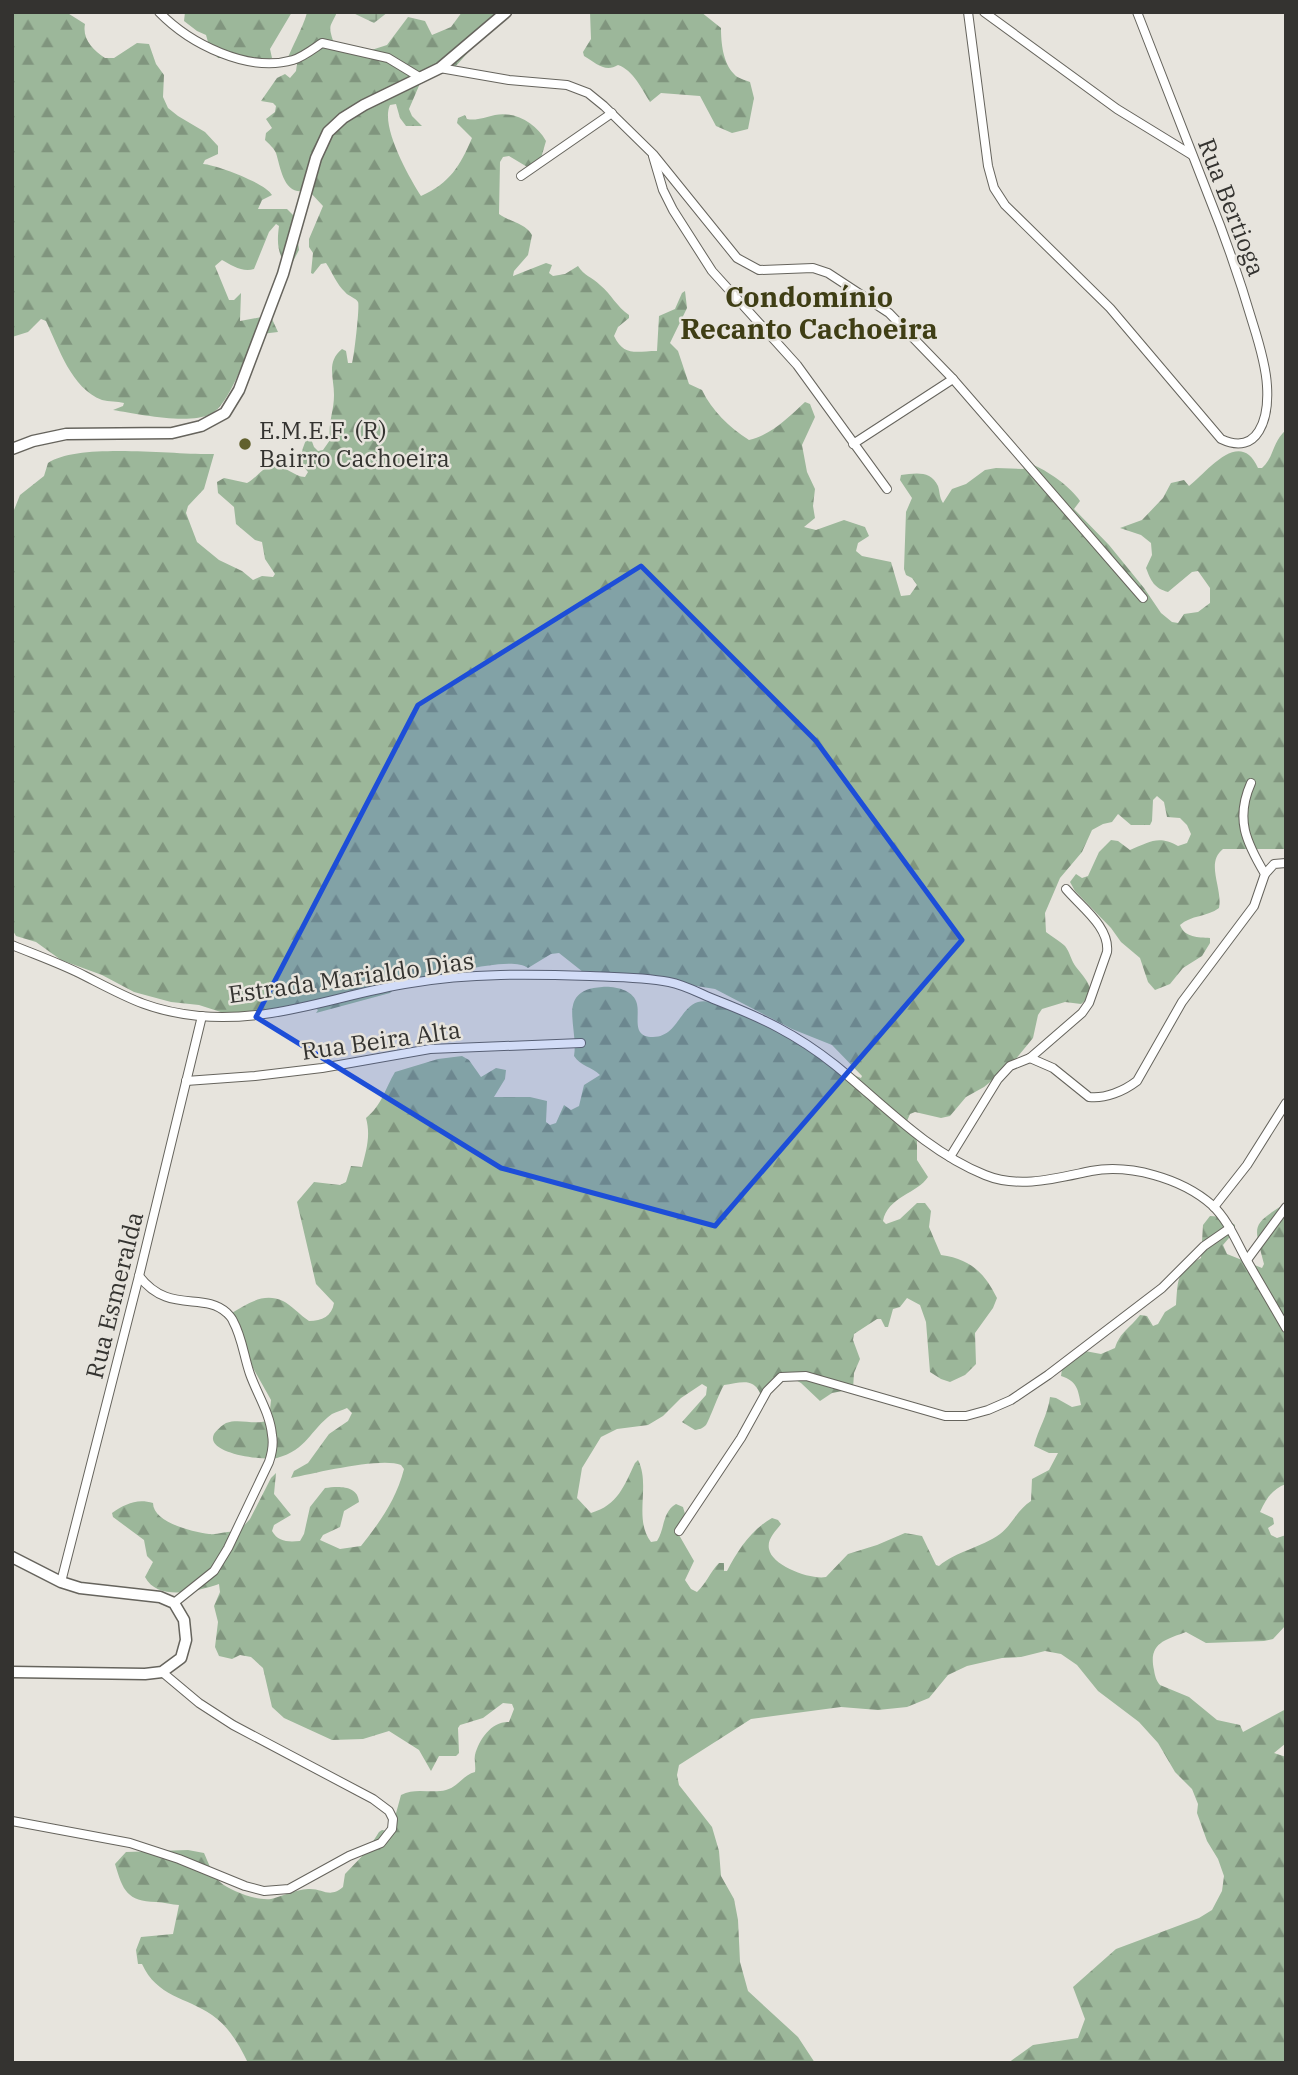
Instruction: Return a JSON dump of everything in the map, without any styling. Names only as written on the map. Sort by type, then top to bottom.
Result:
[{"type":"street","points":[[159,12],[174,27],[223,54],[265,64],[295,60],[322,43],[388,58],[421,78]]},
{"type":"street","points":[[12,449],[66,434],[172,433],[201,426],[225,413],[239,390],[283,274],[316,158],[328,132],[343,118],[364,105],[440,68],[506,12]]},
{"type":"street","name":"Rua Bertioga","points":[[968,12],[988,166],[994,188],[1005,205],[1110,308],[1221,439],[1234,445],[1247,443],[1257,435],[1265,415],[1267,386],[1257,339],[1236,263],[1137,12]]},
{"type":"street","points":[[984,12],[1117,109],[1192,155]]},
{"type":"street","points":[[440,68],[509,80],[567,85],[588,93],[653,154],[737,258],[759,270],[813,268],[828,273],[889,313],[953,380],[1143,598]]},
{"type":"street","points":[[521,176],[612,113]]},
{"type":"street","points":[[653,154],[657,173],[673,210],[712,271],[797,365],[887,489]]},
{"type":"street","points":[[853,444],[953,380]]},
{"type":"street","points":[[1251,783],[1246,795],[1242,822],[1247,840],[1265,874]]},
{"type":"street","points":[[1030,1059],[1053,1068],[1089,1097],[1106,1096],[1137,1081],[1182,1002],[1254,906],[1265,874],[1274,864],[1286,863]]},
{"type":"street","points":[[950,1157],[998,1079],[1010,1066],[1030,1059],[1082,1013],[1089,1003],[1108,944],[1102,929],[1066,889]]},
{"type":"street","name":"Estrada Marialdo Dias","points":[[12,946],[84,975],[119,995],[157,1010],[202,1016],[258,1015],[307,1008],[411,982],[507,975],[643,978],[674,983],[768,1020],[800,1039],[836,1066],[918,1138],[987,1176],[1036,1182],[1107,1168],[1158,1176],[1183,1186],[1214,1207],[1230,1228],[1286,1328]]},
{"type":"street","name":"Rua Esmeralda","points":[[61,1582],[202,1016]]},
{"type":"street","name":"Rua Beira Alta","points":[[186,1081],[322,1068],[430,1049],[581,1042]]},
{"type":"street","points":[[1214,1207],[1247,1165],[1286,1103]]},
{"type":"street","points":[[1247,1260],[1286,1207]]},
{"type":"street","points":[[679,1531],[741,1438],[767,1391],[780,1377],[806,1376],[945,1416],[967,1416],[988,1410],[1011,1400],[1048,1376],[1162,1288],[1204,1246],[1230,1228]]},
{"type":"street","points":[[139,1276],[156,1294],[213,1306],[226,1312],[233,1321],[251,1377],[268,1416],[272,1435],[273,1450],[269,1462],[214,1572],[174,1603]]},
{"type":"street","points":[[12,1557],[61,1582],[79,1588],[160,1597],[174,1603],[184,1620],[186,1640],[181,1658],[162,1672],[12,1672]]},
{"type":"street","points":[[12,1821],[130,1843],[264,1891],[289,1889],[349,1856],[381,1843],[392,1829],[393,1819],[389,1811],[381,1805],[233,1725],[199,1703],[162,1672]]},
{"type":"highlighted area","points":[[641,566],[816,741],[962,940],[715,1226],[501,1168],[256,1017],[418,705]]},
{"type":"green space","points":[[12,12],[66,12],[85,24],[85,35],[89,44],[105,58],[114,58],[137,43],[149,44],[156,64],[164,75],[163,97],[168,108],[205,132],[218,146],[218,154],[205,160],[203,164],[240,175],[268,190],[272,195],[262,200],[258,209],[287,209],[295,217],[299,250],[291,265],[286,265],[279,251],[279,226],[276,224],[269,232],[254,269],[241,269],[222,260],[215,266],[229,300],[234,300],[241,293],[240,321],[267,316],[272,319],[278,332],[261,334],[253,339],[230,391],[218,409],[211,414],[176,419],[113,410],[124,403],[102,400],[82,386],[67,366],[46,321],[41,319],[28,332],[12,337]]},
{"type":"green space","points":[[185,12],[292,12],[270,49],[272,58],[267,60],[231,54],[218,58],[210,49],[206,35],[184,21]]},
{"type":"green space","points":[[307,12],[337,12],[330,29],[334,43],[359,54],[387,45],[408,17],[425,21],[432,35],[451,27],[462,12],[508,12],[498,19],[455,67],[421,81],[409,109],[422,126],[406,126],[400,118],[396,104],[390,105],[388,114],[392,138],[421,196],[440,185],[453,173],[468,148],[472,138],[457,123],[458,118],[465,115],[467,119],[474,119],[503,114],[524,120],[537,129],[546,141],[541,158],[529,168],[509,156],[503,157],[500,162],[499,214],[521,225],[532,235],[528,255],[513,276],[546,263],[552,265],[549,273],[553,276],[565,274],[578,266],[629,315],[614,336],[622,347],[631,351],[657,351],[659,316],[675,309],[685,291],[687,308],[670,343],[678,351],[689,384],[702,390],[722,418],[749,440],[772,430],[805,402],[810,404],[815,417],[802,445],[807,472],[815,489],[815,518],[804,527],[816,530],[844,520],[865,527],[869,536],[858,543],[856,551],[862,556],[891,562],[901,596],[910,595],[917,585],[906,575],[904,569],[906,512],[912,498],[900,480],[901,475],[922,474],[931,477],[938,486],[943,503],[952,489],[966,484],[985,470],[1023,469],[1031,464],[1071,490],[1080,501],[1074,509],[1109,545],[1161,613],[1172,622],[1178,623],[1184,614],[1198,612],[1210,603],[1210,588],[1198,571],[1192,572],[1168,592],[1156,586],[1146,568],[1152,555],[1151,543],[1141,535],[1120,528],[1142,520],[1163,498],[1171,483],[1184,480],[1189,486],[1214,463],[1233,452],[1251,456],[1258,468],[1262,468],[1286,430],[1286,849],[1223,849],[1215,861],[1219,908],[1180,925],[1189,935],[1210,938],[1210,943],[1202,956],[1183,968],[1170,984],[1155,990],[1148,982],[1140,958],[1121,942],[1070,882],[1076,874],[1082,878],[1088,876],[1099,852],[1111,840],[1118,841],[1130,850],[1159,840],[1178,846],[1187,843],[1191,834],[1180,818],[1167,817],[1164,802],[1157,796],[1153,800],[1150,825],[1131,825],[1118,814],[1112,822],[1092,830],[1082,852],[1060,878],[1045,913],[1046,932],[1065,946],[1089,986],[1089,995],[1081,1004],[1065,1002],[1042,1009],[1033,1038],[1010,1066],[984,1087],[966,1097],[950,1116],[941,1118],[915,1112],[910,1114],[907,1121],[917,1141],[917,1160],[928,1177],[890,1206],[883,1221],[886,1224],[900,1219],[917,1203],[925,1203],[931,1211],[929,1227],[941,1255],[960,1260],[975,1268],[992,1289],[997,1298],[975,1333],[976,1364],[965,1375],[950,1382],[930,1372],[926,1322],[920,1305],[907,1298],[900,1307],[893,1309],[888,1327],[885,1327],[881,1319],[877,1319],[854,1334],[853,1340],[860,1359],[854,1373],[853,1389],[832,1393],[820,1401],[801,1383],[788,1376],[763,1393],[749,1383],[724,1385],[706,1425],[695,1430],[682,1422],[706,1395],[707,1387],[702,1384],[648,1425],[617,1429],[601,1437],[582,1468],[577,1498],[591,1513],[608,1505],[619,1494],[638,1460],[642,1470],[642,1513],[646,1533],[651,1542],[657,1541],[671,1507],[676,1504],[683,1507],[685,1514],[679,1535],[694,1561],[685,1580],[691,1589],[697,1592],[719,1563],[724,1563],[724,1571],[727,1571],[746,1541],[772,1518],[781,1524],[769,1542],[772,1555],[784,1566],[802,1574],[826,1577],[848,1554],[905,1533],[922,1536],[936,1565],[939,1566],[1000,1534],[1031,1501],[1032,1479],[1049,1470],[1058,1453],[1049,1453],[1034,1446],[1050,1397],[1072,1407],[1081,1405],[1076,1386],[1061,1376],[1062,1369],[1085,1351],[1101,1354],[1115,1348],[1122,1334],[1140,1315],[1147,1316],[1153,1326],[1158,1324],[1165,1312],[1176,1305],[1178,1282],[1183,1272],[1201,1258],[1203,1225],[1210,1216],[1224,1217],[1235,1225],[1234,1232],[1223,1245],[1227,1254],[1262,1268],[1264,1264],[1258,1241],[1258,1227],[1266,1217],[1286,1203],[1286,1484],[1270,1495],[1260,1512],[1273,1518],[1274,1524],[1268,1528],[1271,1535],[1277,1538],[1286,1535],[1286,1625],[1273,1639],[1264,1641],[1206,1643],[1186,1632],[1160,1644],[1156,1648],[1153,1661],[1155,1676],[1160,1685],[1189,1697],[1217,1720],[1240,1725],[1243,1732],[1286,1709],[1286,1743],[1274,1753],[1286,1757],[1286,2063],[1008,2063],[1033,2045],[1078,2038],[1085,2019],[1073,1987],[1116,1949],[1199,1918],[1212,1910],[1222,1891],[1224,1876],[1207,1841],[1192,1789],[1175,1772],[1158,1743],[1139,1722],[1098,1691],[1077,1665],[1061,1654],[1045,1651],[967,1666],[948,1675],[929,1698],[907,1707],[878,1710],[841,1707],[751,1719],[679,1765],[679,1785],[712,1827],[719,1851],[721,1876],[734,1899],[740,1962],[748,1991],[798,2037],[815,2063],[248,2063],[224,2025],[202,2009],[164,1990],[148,1975],[142,1964],[138,1964],[136,1950],[141,1937],[173,1934],[179,1905],[146,1901],[128,1893],[115,1864],[126,1852],[188,1850],[204,1853],[220,1882],[251,1897],[271,1899],[308,1889],[334,1892],[343,1887],[345,1874],[367,1851],[379,1832],[392,1828],[401,1795],[412,1791],[446,1790],[475,1772],[475,1755],[483,1737],[497,1724],[509,1722],[514,1709],[512,1704],[503,1703],[483,1718],[460,1725],[459,1753],[456,1756],[439,1756],[431,1771],[419,1750],[389,1731],[363,1739],[332,1740],[284,1718],[272,1707],[263,1668],[251,1657],[240,1655],[232,1659],[219,1656],[215,1647],[218,1622],[214,1606],[220,1592],[219,1584],[179,1592],[159,1590],[151,1585],[145,1577],[153,1562],[147,1556],[144,1540],[113,1517],[112,1513],[131,1503],[142,1501],[153,1503],[159,1516],[166,1521],[193,1531],[209,1534],[238,1532],[250,1519],[276,1473],[274,1494],[291,1515],[274,1525],[272,1531],[280,1539],[300,1541],[310,1507],[325,1488],[341,1487],[351,1490],[358,1496],[359,1502],[344,1511],[340,1527],[323,1535],[320,1540],[340,1549],[361,1546],[381,1519],[401,1480],[404,1469],[401,1465],[364,1464],[291,1478],[294,1471],[308,1463],[329,1434],[348,1421],[352,1413],[347,1408],[332,1414],[295,1450],[277,1458],[238,1455],[218,1447],[213,1441],[214,1434],[226,1423],[269,1420],[271,1400],[253,1368],[237,1324],[230,1314],[255,1300],[269,1298],[283,1301],[309,1321],[322,1319],[331,1311],[334,1303],[316,1284],[297,1202],[314,1182],[340,1185],[346,1182],[351,1166],[362,1167],[368,1137],[366,1118],[380,1102],[395,1072],[438,1059],[462,1056],[469,1060],[481,1077],[496,1068],[506,1070],[505,1079],[494,1097],[530,1097],[547,1101],[546,1122],[550,1125],[556,1123],[564,1105],[571,1110],[579,1106],[584,1085],[600,1075],[574,1056],[574,1003],[578,995],[588,990],[607,987],[618,988],[632,995],[637,1004],[639,1030],[646,1036],[661,1036],[673,1027],[692,1005],[712,1002],[753,1018],[856,1076],[862,1076],[832,1045],[792,1029],[715,989],[659,980],[606,979],[583,972],[559,953],[551,954],[528,968],[520,965],[494,965],[414,978],[390,993],[316,1013],[318,1010],[314,1007],[227,1014],[199,1005],[171,1002],[134,992],[102,975],[61,960],[36,942],[16,936],[12,929],[12,515],[20,495],[44,476],[48,463],[62,457],[103,451],[214,454],[204,489],[188,506],[186,513],[197,542],[219,560],[242,571],[253,580],[262,576],[273,577],[275,574],[265,559],[262,542],[255,540],[236,524],[234,507],[218,493],[217,482],[224,478],[247,483],[266,468],[276,465],[305,477],[308,472],[302,456],[307,438],[310,436],[318,451],[323,450],[330,440],[334,395],[332,365],[342,349],[346,351],[348,363],[352,363],[358,302],[342,289],[326,263],[311,273],[313,253],[309,247],[309,239],[323,206],[308,190],[294,190],[285,181],[275,151],[265,140],[266,133],[272,128],[266,119],[275,112],[276,106],[261,101],[277,78],[285,74],[290,78],[296,71],[297,64],[288,63],[287,60]]},
{"type":"green space","points":[[351,12],[388,12],[374,23]]},
{"type":"green space","points":[[590,12],[701,12],[721,28],[723,52],[730,69],[737,77],[750,82],[754,98],[748,129],[732,133],[716,126],[700,96],[661,93],[650,102],[637,80],[623,67],[618,65],[605,68],[584,56],[583,52],[591,39]]},
{"type":"place","name":"E.M.E.F. (R) Bairro Cachoeira","points":[[245,444]]},
{"type":"district","name":"Condomínio Recanto Cachoeira","points":[[809,312]]}]
